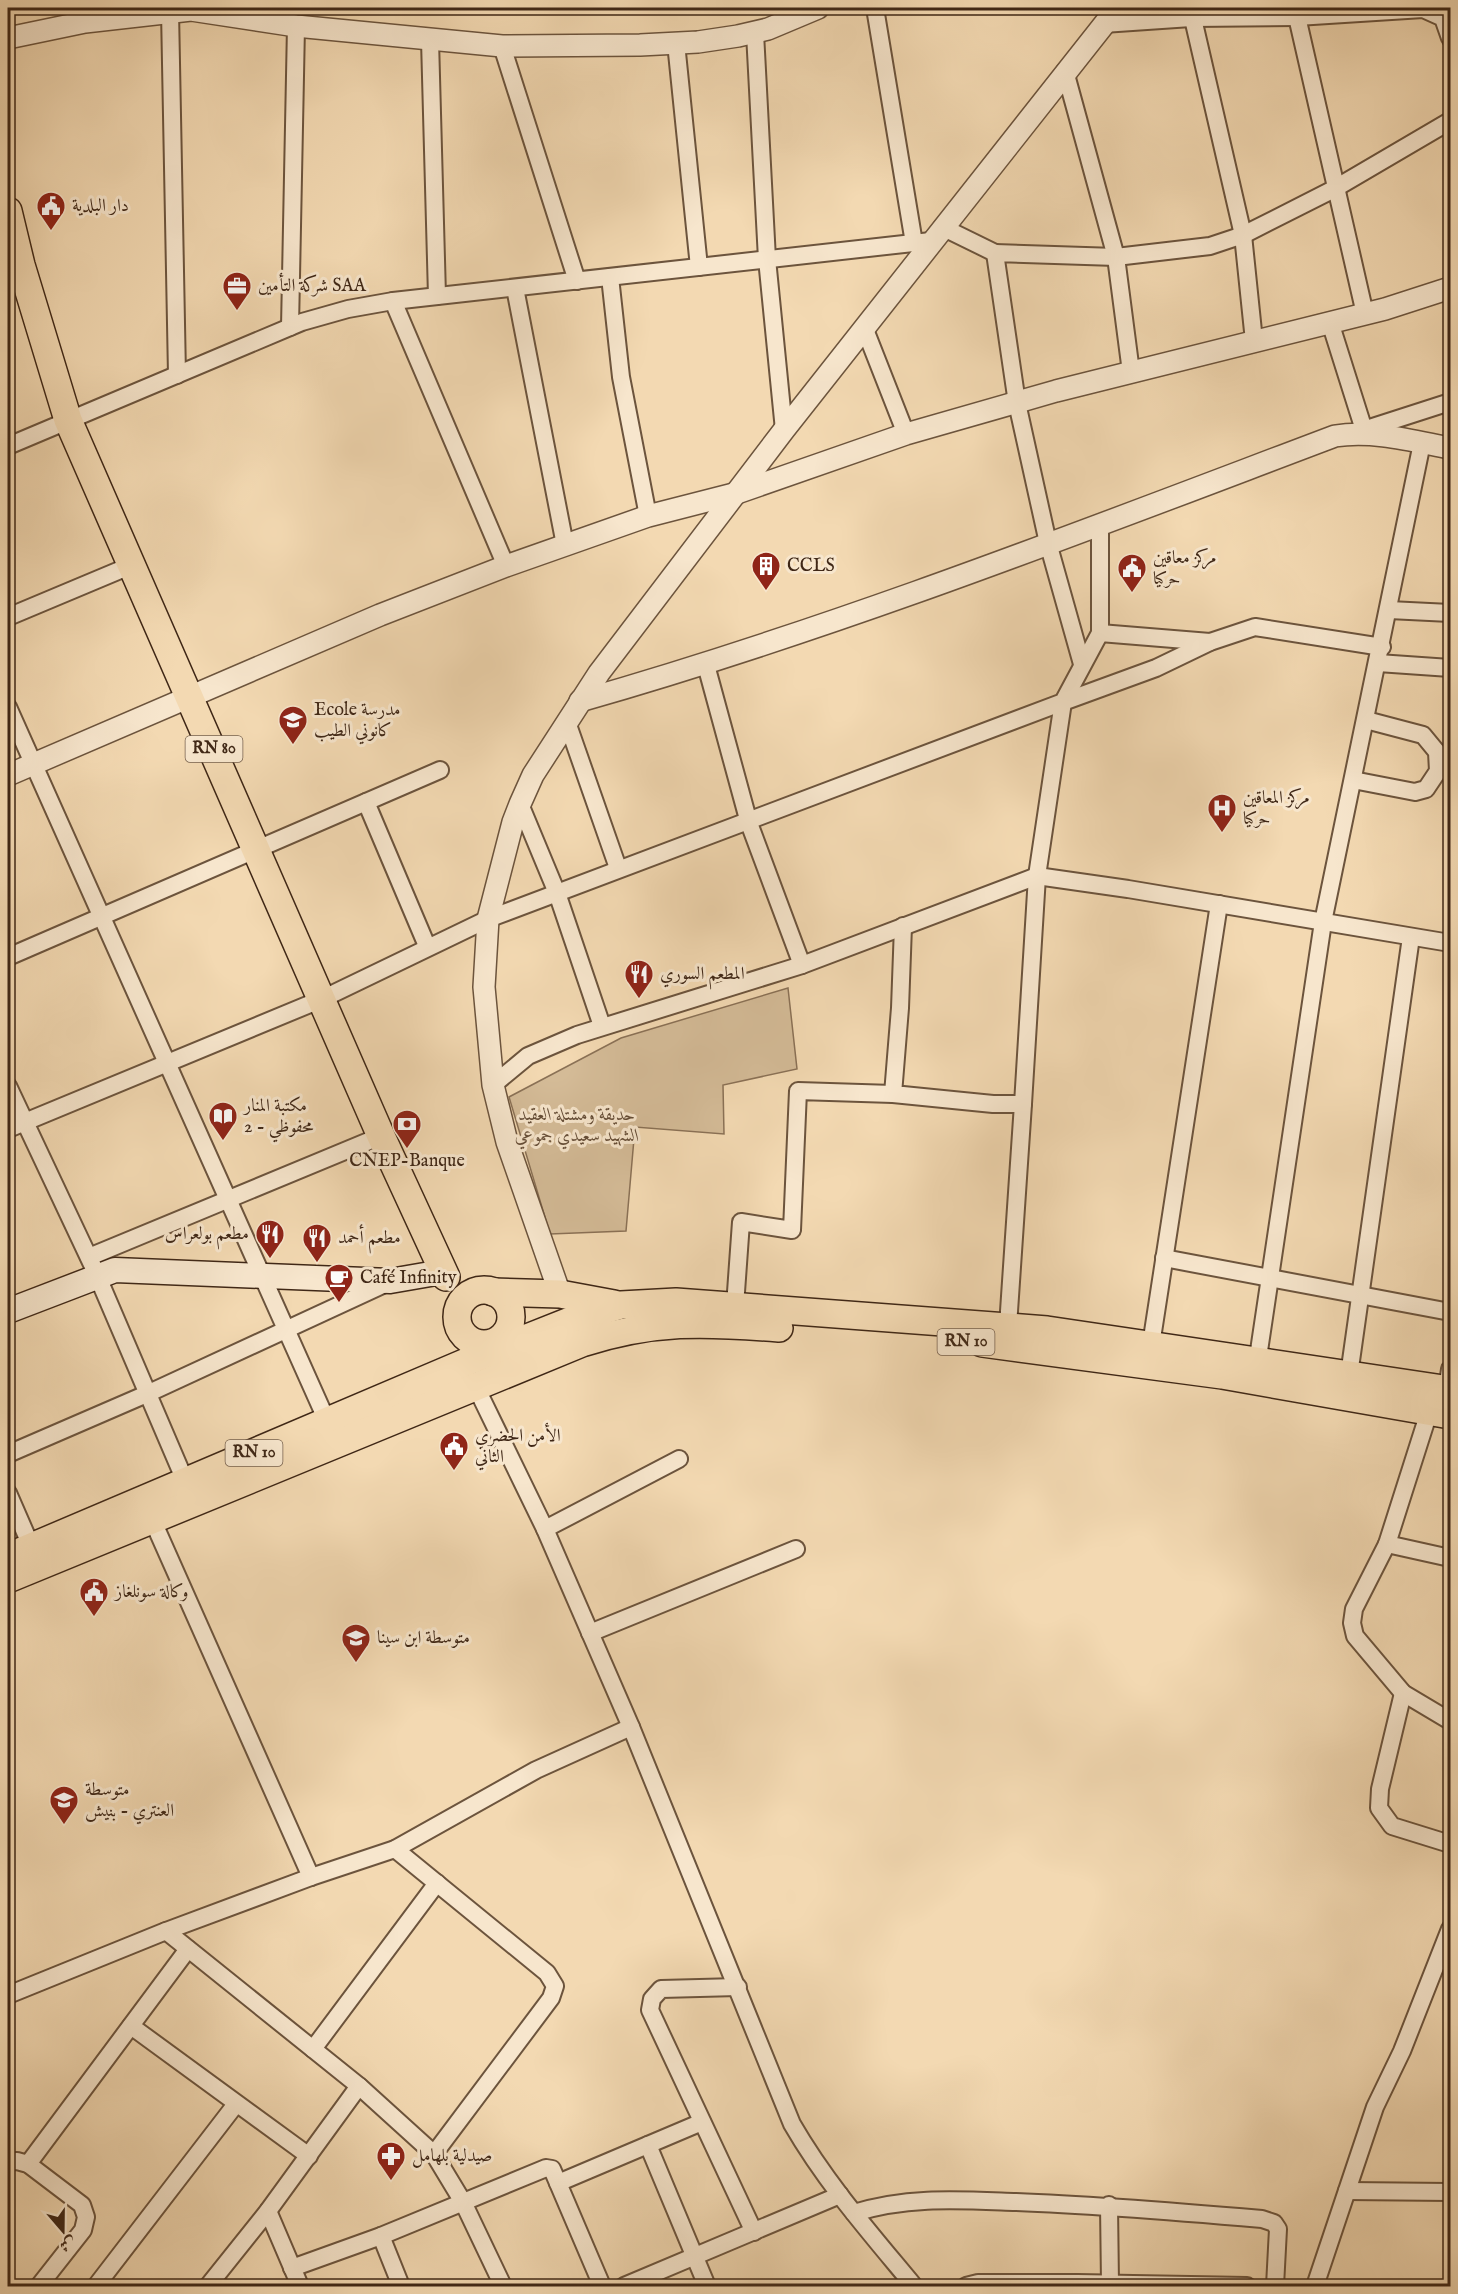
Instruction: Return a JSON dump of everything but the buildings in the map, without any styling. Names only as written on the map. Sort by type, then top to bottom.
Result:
[{"type":"main road","name":"RN 80","points":[[8,211],[21,265],[68,420],[444,1275],[482,1392]]},
{"type":"main road","points":[[8,1311],[93,1266],[115,1270],[390,1281],[444,1275],[502,1296],[511,1312],[503,1341],[482,1392]]},
{"type":"main road","points":[[503,1341],[500,1339],[482,1344],[464,1339],[463,1301],[486,1291],[560,1294],[621,1305]]},
{"type":"main road","name":"RN 10","points":[[503,1341],[621,1305],[676,1302],[1008,1326],[1151,1345],[1256,1371],[1349,1375],[1445,1398]]},
{"type":"main road","name":"RN 10","points":[[26,1557],[152,1519],[482,1392],[533,1361],[622,1330],[689,1323],[1008,1345],[1256,1371],[1445,1398]]},
{"type":"main road","name":"RN 10","points":[[8,1579],[26,1557],[327,1421],[464,1339]]},
{"type":"street","points":[[8,38],[85,22],[191,10],[296,26],[502,46],[676,43],[755,33],[818,8]]},
{"type":"street","points":[[875,8],[929,237]]},
{"type":"street","points":[[560,1294],[507,1142],[493,1085],[484,987],[488,919],[513,822],[520,804],[533,775],[580,701],[734,494],[864,327],[929,237],[1117,8]]},
{"type":"street","points":[[1103,24],[1191,13],[1423,9],[1443,18],[1450,38]]},
{"type":"street","points":[[170,11],[177,375]]},
{"type":"street","points":[[1296,12],[1334,189],[1365,314]]},
{"type":"street","points":[[1191,13],[1243,235],[1254,341]]},
{"type":"street","points":[[290,327],[296,26]]},
{"type":"street","points":[[755,33],[767,259],[784,430]]},
{"type":"street","points":[[430,39],[437,296]]},
{"type":"street","points":[[676,43],[699,267]]},
{"type":"street","points":[[502,46],[577,281]]},
{"type":"street","points":[[1065,71],[1116,257],[1131,372]]},
{"type":"street","points":[[8,446],[290,327],[348,309],[393,301],[767,259],[929,237],[995,253],[1116,257],[1210,246],[1243,235],[1334,189],[1450,121]]},
{"type":"street","points":[[995,253],[1017,403],[1048,543],[1082,664]]},
{"type":"street","points":[[610,277],[621,377],[648,516]]},
{"type":"street","points":[[515,288],[566,545]]},
{"type":"street","points":[[8,775],[190,695],[506,566],[648,516],[734,494],[906,434],[1131,372],[1365,314],[1450,288]]},
{"type":"street","points":[[393,301],[506,566]]},
{"type":"street","points":[[1330,322],[1359,432]]},
{"type":"street","points":[[864,327],[906,434]]},
{"type":"street","points":[[580,701],[706,665],[1048,543],[1335,436],[1359,432],[1450,402]]},
{"type":"street","points":[[1359,432],[1450,448]]},
{"type":"street","points":[[1256,1371],[1272,1279],[1323,922],[1422,443]]},
{"type":"street","points":[[1008,1326],[1036,876],[1064,702],[1100,633],[1100,524]]},
{"type":"street","points":[[8,617],[132,565]]},
{"type":"street","points":[[1389,610],[1450,614]]},
{"type":"street","points":[[15,1126],[322,999],[427,946],[488,919],[618,868],[749,823],[1156,668],[1210,642],[1255,627],[1450,668]]},
{"type":"street","points":[[1100,633],[1210,642]]},
{"type":"street","points":[[706,665],[749,823],[802,965]]},
{"type":"street","points":[[8,707],[327,1421]]},
{"type":"street","points":[[1353,780],[1415,792],[1426,789],[1444,772],[1437,752],[1423,735],[1366,720]]},
{"type":"street","points":[[567,722],[618,868]]},
{"type":"street","points":[[8,957],[440,770]]},
{"type":"street","points":[[366,802],[427,946]]},
{"type":"street","points":[[520,804],[557,893],[602,1026]]},
{"type":"street","points":[[493,1085],[528,1056],[602,1026],[685,1003],[802,965],[1036,876],[1450,943]]},
{"type":"street","points":[[1151,1345],[1219,904]]},
{"type":"street","points":[[892,1094],[900,1008],[903,926]]},
{"type":"street","points":[[1349,1375],[1412,937]]},
{"type":"street","points":[[8,1086],[15,1126],[93,1266],[186,1483]]},
{"type":"street","points":[[735,1306],[741,1222],[792,1230],[798,1091],[892,1094],[993,1104],[1023,1104]]},
{"type":"street","points":[[93,1266],[227,1200],[381,1136]]},
{"type":"street","points":[[1164,1258],[1450,1312]]},
{"type":"street","points":[[8,1454],[149,1394],[390,1281]]},
{"type":"street","points":[[482,1392],[545,1528],[632,1727],[792,2124],[808,2152],[840,2195],[914,2286]]},
{"type":"street","points":[[1445,1398],[1387,1544],[1354,1609],[1352,1623],[1355,1636],[1403,1693],[1450,1720]]},
{"type":"street","points":[[545,1528],[679,1459]]},
{"type":"street","points":[[8,1493],[26,1557]]},
{"type":"street","points":[[152,1519],[311,1877]]},
{"type":"street","points":[[1387,1544],[1450,1558]]},
{"type":"street","points":[[590,1633],[796,1549]]},
{"type":"street","points":[[1403,1693],[1380,1789],[1379,1808],[1392,1826],[1450,1844]]},
{"type":"street","points":[[8,1995],[166,1931],[311,1877],[395,1849],[536,1770],[632,1727]]},
{"type":"street","points":[[395,1849],[547,1972],[555,1986],[551,1998],[434,2154]]},
{"type":"street","points":[[313,2049],[437,1883]]},
{"type":"street","points":[[1315,2286],[1375,2107],[1402,2051],[1450,1929]]},
{"type":"street","points":[[166,1931],[359,2086],[434,2154],[464,2202],[503,2286]]},
{"type":"street","points":[[28,2164],[188,1949]]},
{"type":"street","points":[[738,1987],[662,1989],[652,1999],[650,2010],[754,2232]]},
{"type":"street","points":[[131,2026],[309,2156]]},
{"type":"street","points":[[208,2286],[268,2211],[359,2086]]},
{"type":"street","points":[[96,2286],[236,2104]]},
{"type":"street","points":[[558,2183],[702,2122]]},
{"type":"street","points":[[648,2145],[707,2286]]},
{"type":"street","points":[[8,2162],[17,2161],[28,2164],[82,2205],[86,2217],[83,2230],[39,2286]]},
{"type":"street","points":[[292,2268],[381,2236],[546,2168],[552,2169],[602,2286]]},
{"type":"street","points":[[1347,2191],[1450,2192]]},
{"type":"street","points":[[624,2286],[840,2195]]},
{"type":"street","points":[[854,2213],[908,2200],[1109,2205],[1262,2219],[1274,2223],[1278,2229],[1275,2286]]},
{"type":"street","points":[[1109,2205],[1110,2284]]},
{"type":"street","points":[[268,2211],[300,2286]]},
{"type":"street","points":[[381,2236],[401,2286]]},
{"type":"street","points":[[966,2286],[978,2283],[1247,2286]]},
{"type":"green space","name":"حديقة ومشتلة العقيد الشهيد سعيدي جموعي","points":[[788,988],[797,1069],[723,1085],[724,1134],[635,1127],[626,1231],[550,1234],[509,1097],[621,1038]]},
{"type":"place","name":"دار البلدية","points":[[51,232]]},
{"type":"place","name":"شركة التأمين SAA","points":[[237,312]]},
{"type":"place","name":"CCLS","points":[[766,592]]},
{"type":"place","name":"مركز معاقين حركيا","points":[[1132,594]]},
{"type":"place","name":"Ecole مدرسة كانوني الطيب","points":[[293,746]]},
{"type":"place","name":"مركز المعاقين حركيا","points":[[1222,834]]},
{"type":"place","name":"المطعم السوري","points":[[639,1000]]},
{"type":"place","name":"مكتبة المنار 2 - محفوظي","points":[[223,1142]]},
{"type":"place","name":"CNEP-Banque","points":[[407,1150]]},
{"type":"place","name":"مطعم بولعراس","points":[[270,1260]]},
{"type":"place","name":"مطعم أحمد","points":[[317,1264]]},
{"type":"place","name":"Café Infinity","points":[[339,1304]]},
{"type":"place","name":"الأمن الحضري الثاني","points":[[454,1472]]},
{"type":"place","name":"وكالة سونلغاز","points":[[94,1618]]},
{"type":"place","name":"متوسطة ابن سينا","points":[[356,1664]]},
{"type":"place","name":"متوسطة العنتري - بنيش","points":[[64,1826]]},
{"type":"place","name":"صيدلية بلهامل","points":[[391,2182]]}]
